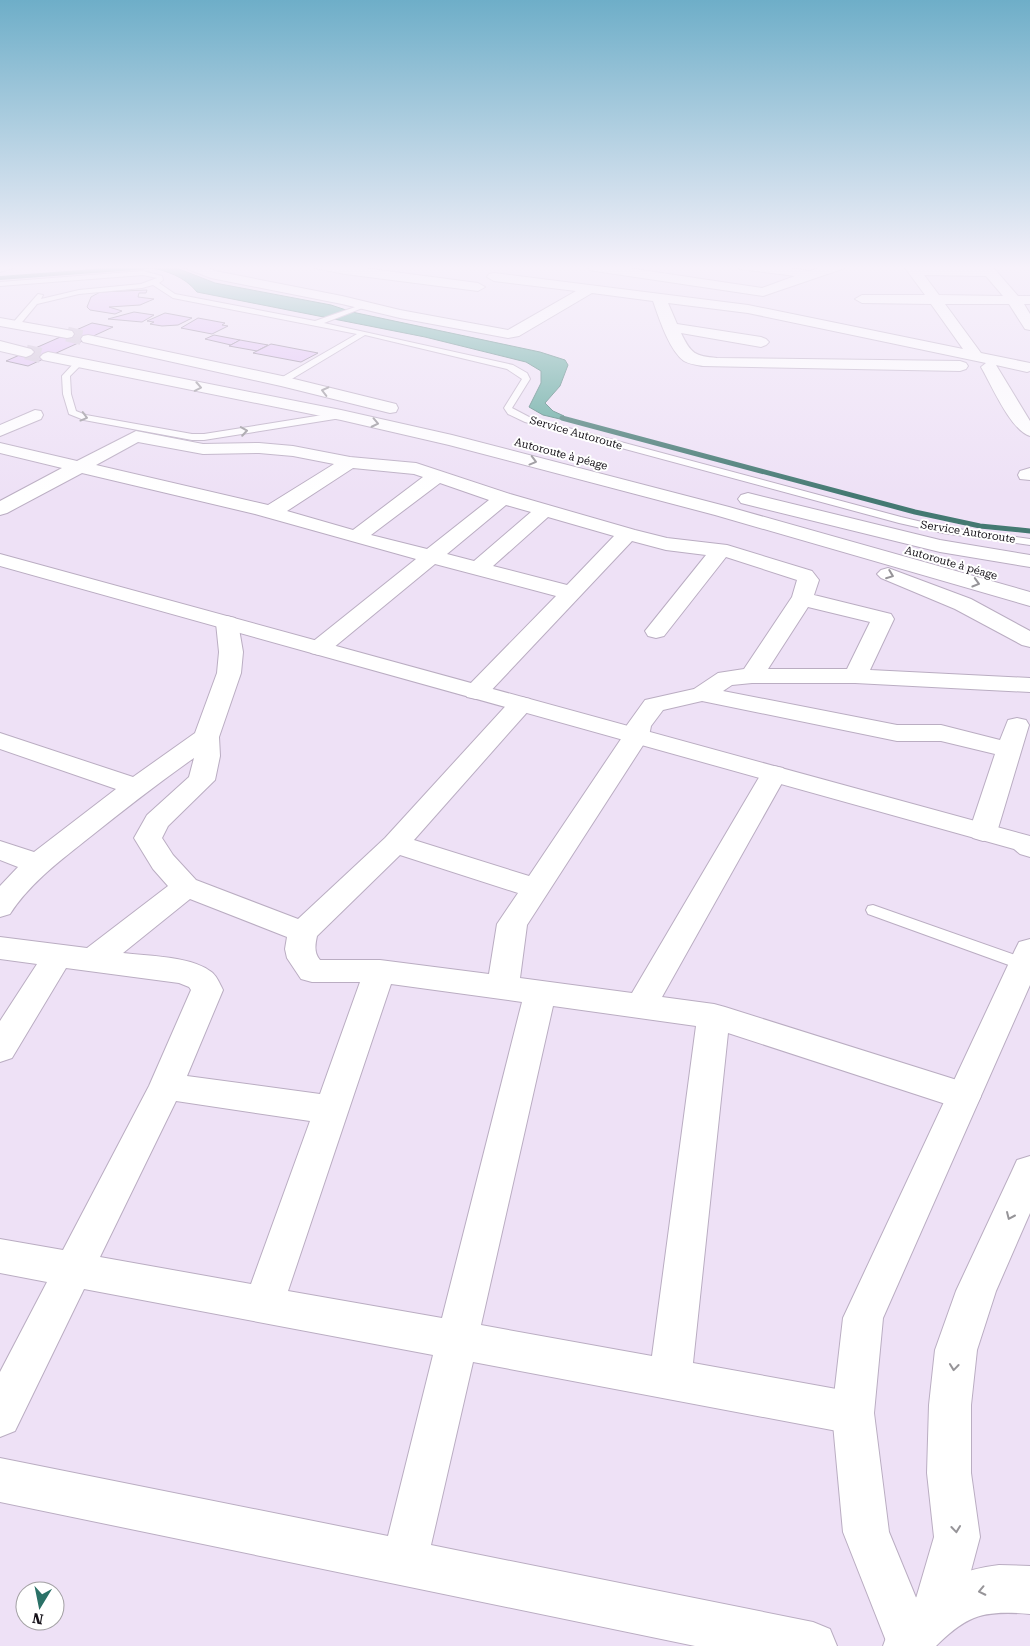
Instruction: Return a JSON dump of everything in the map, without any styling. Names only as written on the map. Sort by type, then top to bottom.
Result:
[{"type":"main road","name":"Autoroute à péage","points":[[101,342],[282,381],[557,460],[1030,585]]},
{"type":"main road","points":[[679,342],[688,357],[694,360],[717,363],[982,362],[1028,367]]},
{"type":"main road","points":[[761,342],[774,364]]},
{"type":"main road","points":[[898,342],[982,362]]},
{"type":"main road","points":[[967,342],[1021,422],[1030,431]]},
{"type":"main road","points":[[0,346],[26,352]]},
{"type":"main road","points":[[48,357],[557,460],[940,546],[1030,561]]},
{"type":"main road","points":[[0,431],[35,415]]},
{"type":"main road","points":[[0,509],[136,436],[203,449],[259,448],[293,451],[350,462],[416,469],[503,498],[628,534],[676,545],[721,550],[805,575],[808,580],[803,596],[752,676]]},
{"type":"main road","points":[[0,448],[271,512],[356,537],[572,593]]},
{"type":"main road","points":[[557,460],[722,511],[1030,598]]},
{"type":"main road","points":[[557,460],[884,573],[963,604],[1030,640]]},
{"type":"main road","points":[[271,512],[350,462]]},
{"type":"main road","points":[[356,537],[436,476]]},
{"type":"main road","points":[[319,648],[503,498]]},
{"type":"main road","points":[[478,568],[546,509]]},
{"type":"main road","points":[[476,692],[628,534]]},
{"type":"main road","points":[[656,631],[721,550]]},
{"type":"main road","points":[[0,560],[1024,843],[1030,848]]},
{"type":"main road","points":[[803,596],[806,600],[814,603],[883,619],[855,676]]},
{"type":"main road","points":[[227,623],[231,652],[229,673],[206,738],[207,756],[202,780],[157,821],[148,838],[163,862],[186,887],[303,932]]},
{"type":"main road","points":[[404,1563],[457,1340],[522,990],[512,924],[636,736],[639,725],[654,705],[702,694],[726,678],[752,676],[855,676],[1030,685]]},
{"type":"main road","points":[[702,694],[897,733],[941,733],[1009,750]]},
{"type":"main road","points":[[521,704],[395,844],[303,932],[299,948],[302,960],[312,971],[380,971],[714,1016],[964,1096]]},
{"type":"main road","points":[[983,832],[1017,725]]},
{"type":"main road","points":[[0,908],[7,896],[38,864],[136,787],[206,738]]},
{"type":"main road","points":[[0,741],[136,787]]},
{"type":"main road","points":[[641,1006],[774,774]]},
{"type":"main road","points":[[395,844],[535,888]]},
{"type":"main road","points":[[0,850],[38,864]]},
{"type":"main road","points":[[0,1048],[76,958],[186,887]]},
{"type":"main road","points":[[0,948],[184,972],[200,978],[207,990],[166,1086],[0,1416]]},
{"type":"main road","points":[[917,1632],[866,1532],[853,1413],[863,1318],[1027,957]]},
{"type":"main road","points":[[264,1304],[380,971]]},
{"type":"main road","points":[[670,1380],[714,1016]]},
{"type":"main road","points":[[166,1086],[332,1110]]},
{"type":"main road","points":[[917,1632],[957,1537],[949,1473],[950,1405],[956,1350],[976,1291],[1030,1171]]},
{"type":"main road","points":[[0,1256],[853,1413]]},
{"type":"main road","points":[[0,1480],[786,1643]]},
{"type":"main road","points":[[917,1632],[956,1598],[979,1590],[1004,1587],[1030,1590]]},
{"type":"lane","points":[[282,381],[349,342]]},
{"type":"lane","name":"Service Autoroute","points":[[402,342],[518,371],[526,379],[526,382],[508,408],[511,412],[528,420],[898,520],[960,533],[1030,542]]},
{"type":"lane","points":[[78,364],[66,376],[68,394],[72,412],[84,417],[192,437],[204,437],[341,415]]},
{"type":"lane","points":[[873,910],[1027,957]]},
{"type":"shaded area","points":[[444,342],[492,342],[540,352],[565,360],[568,365],[560,386],[545,403],[553,411],[564,416],[560,419],[543,415],[529,407],[541,383],[541,371],[526,362]]},
{"type":"building","points":[[49,342],[81,342],[28,366],[6,361]]},
{"type":"building","points":[[217,342],[237,342],[231,345]]},
{"type":"building","points":[[237,342],[268,345],[257,351],[229,346]]},
{"type":"building","points":[[271,344],[318,353],[301,362],[253,353]]},
{"type":"waterway","points":[[562,418],[915,512],[980,526],[1030,531]]},
{"type":"tunnel","points":[[26,352],[48,357]]}]
